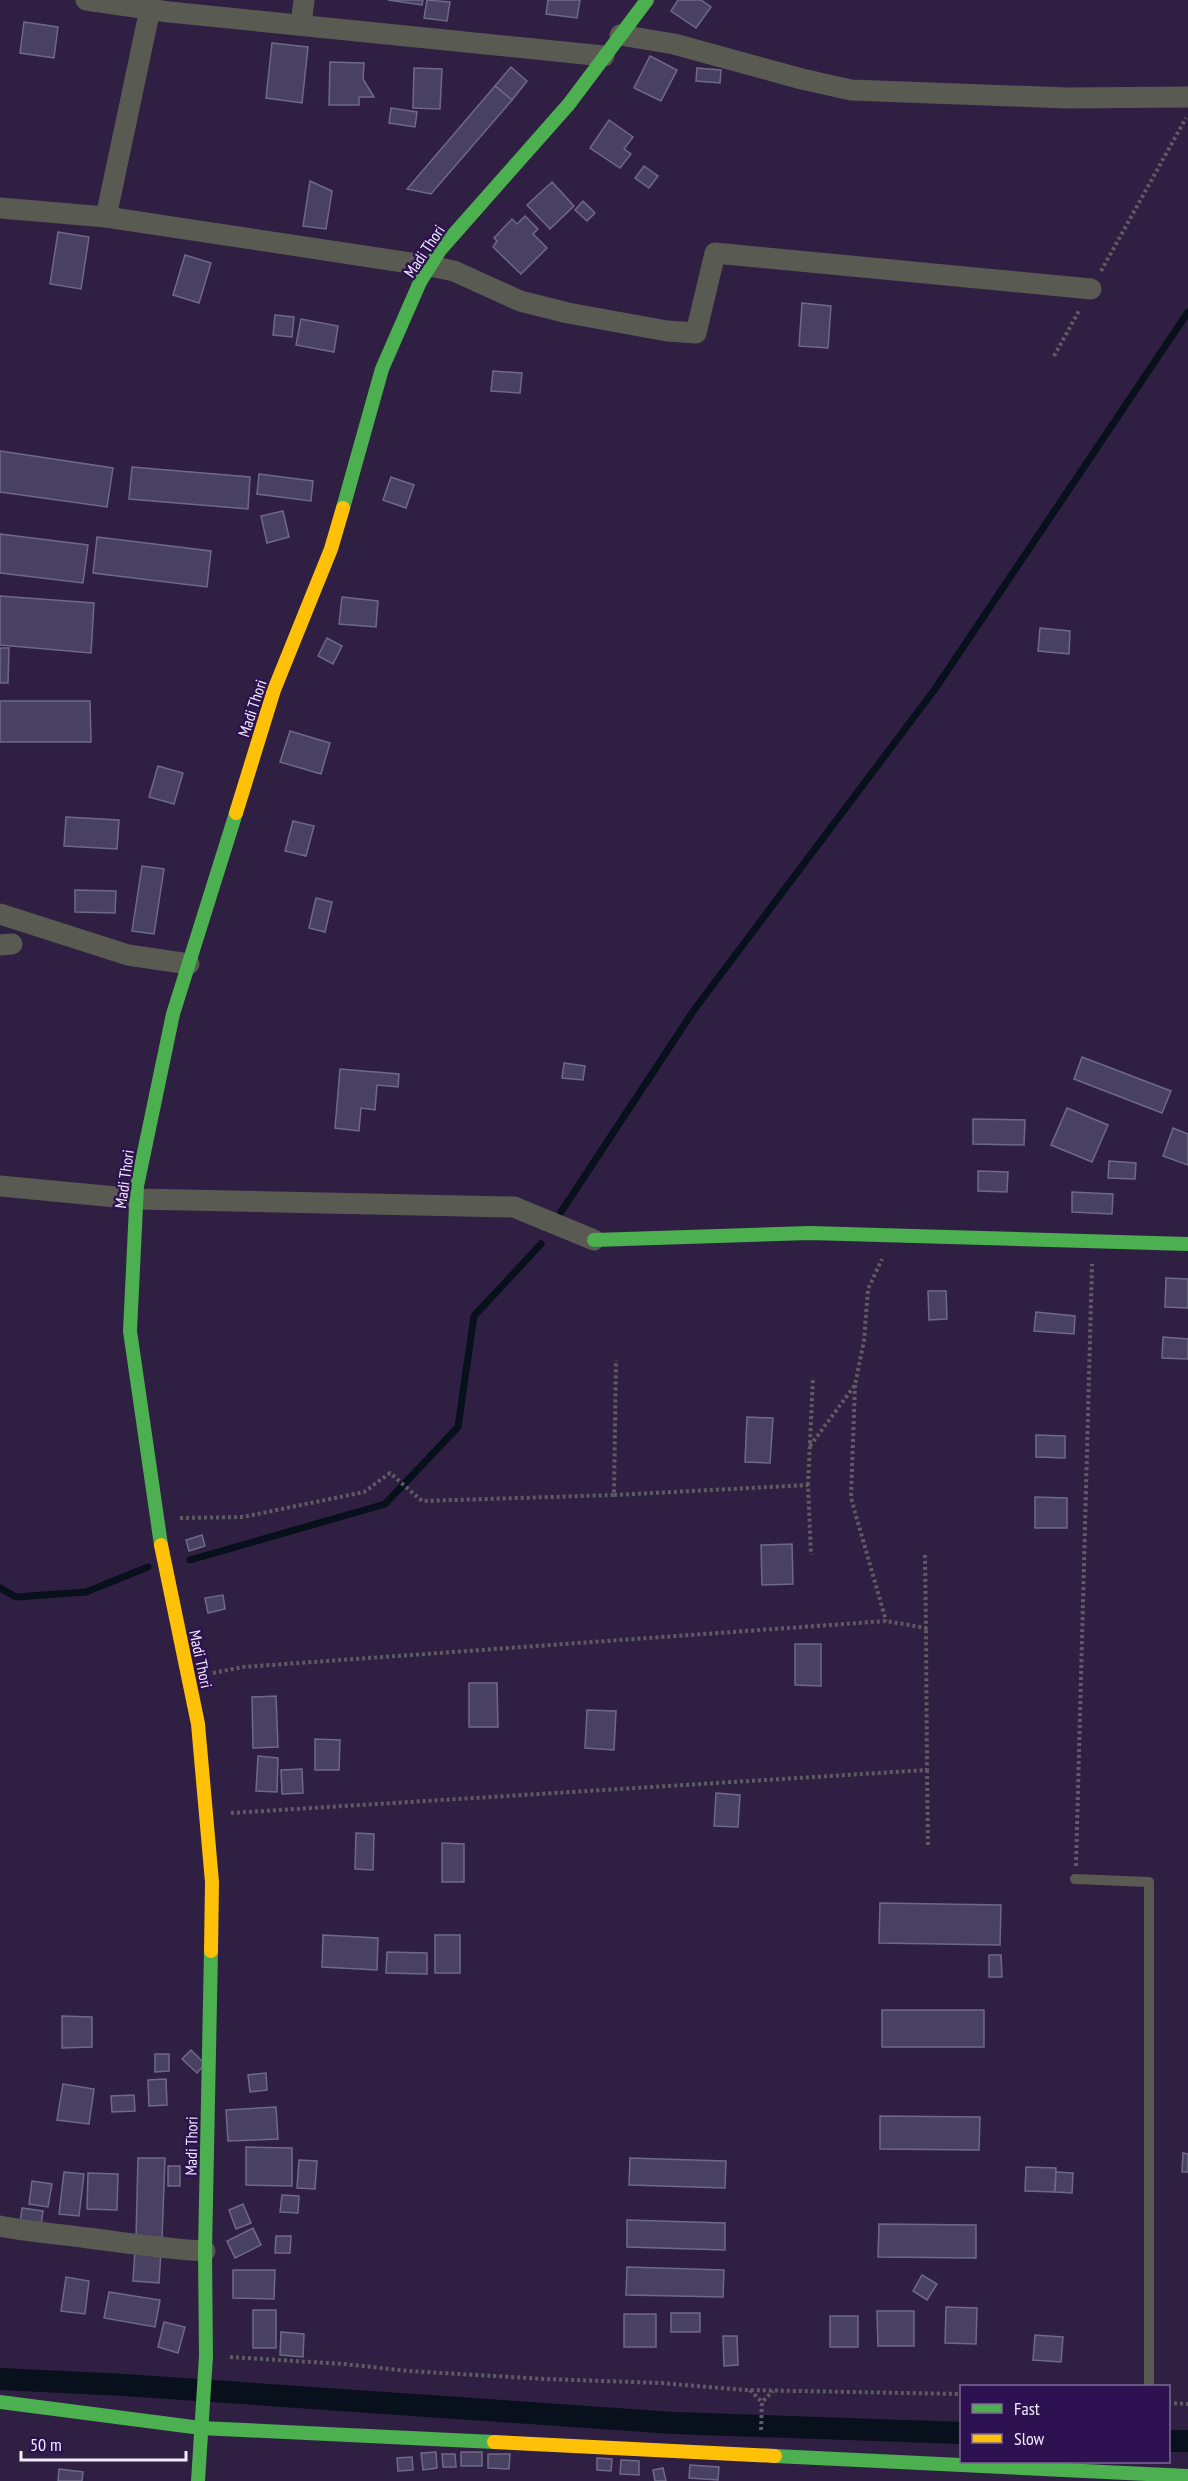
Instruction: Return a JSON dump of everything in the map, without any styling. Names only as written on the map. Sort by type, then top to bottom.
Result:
[{"type":"main road","name":"Madi Thori","points":[[198,2481],[205,2360],[212,1882],[198,1724],[156,1519],[130,1331],[137,1199],[173,1014],[274,690],[331,549],[382,369],[420,282],[430,266],[447,243],[569,104],[647,0]]},
{"type":"main road","points":[[594,1240],[810,1233],[1188,1244]]},
{"type":"main road","points":[[0,2402],[201,2428],[932,2473],[1188,2476]]},
{"type":"street","points":[[86,0],[301,26],[604,56]]},
{"type":"street","points":[[301,26],[304,0]]},
{"type":"street","points":[[106,217],[150,9]]},
{"type":"street","points":[[620,35],[674,44],[851,90],[1067,98],[1188,97]]},
{"type":"street","points":[[0,208],[106,217],[430,266],[454,271],[520,302],[568,313],[696,333],[715,253],[1091,289]]},
{"type":"street","points":[[0,914],[128,955],[189,964]]},
{"type":"street","points":[[0,1186],[137,1199],[514,1207],[594,1240]]},
{"type":"street","points":[[0,2226],[36,2234],[205,2252]]},
{"type":"lane","points":[[1075,1879],[1149,1882],[1149,2385]]},
{"type":"path","points":[[1054,356],[1188,114]]},
{"type":"path","points":[[886,1621],[851,1498],[855,1384],[864,1341],[868,1289],[893,1236]]},
{"type":"path","points":[[1075,1879],[1092,1260]]},
{"type":"path","points":[[614,1496],[616,1360]]},
{"type":"path","points":[[811,1555],[808,1485],[813,1377]]},
{"type":"path","points":[[810,1446],[855,1384]]},
{"type":"path","points":[[156,1519],[243,1516],[364,1492],[390,1473],[422,1501],[614,1496],[808,1485]]},
{"type":"path","points":[[925,1555],[928,1847]]},
{"type":"path","points":[[188,1677],[243,1667],[886,1621],[926,1628]]},
{"type":"path","points":[[206,1814],[927,1770]]},
{"type":"path","points":[[205,2360],[286,2360],[488,2376],[661,2383],[750,2390],[960,2394]]},
{"type":"path","points":[[750,2390],[762,2402]]},
{"type":"path","points":[[761,2432],[762,2402],[774,2390]]},
{"type":"path","points":[[1170,2403],[1188,2404]]},
{"type":"building","points":[[388,0],[423,0],[422,5]]},
{"type":"building","points":[[427,0],[450,2],[447,21],[424,18]]},
{"type":"building","points":[[548,0],[580,0],[577,18],[546,14]]},
{"type":"building","points":[[678,0],[701,0],[711,7],[696,28],[671,11]]},
{"type":"building","points":[[24,22],[58,27],[54,58],[20,53]]},
{"type":"building","points":[[272,43],[308,47],[302,103],[266,98]]},
{"type":"building","points":[[650,56],[677,70],[661,101],[634,88]]},
{"type":"building","points":[[330,62],[364,63],[363,79],[374,97],[359,97],[359,105],[329,105]]},
{"type":"building","points":[[511,67],[527,81],[512,100],[495,86]]},
{"type":"building","points":[[414,68],[442,69],[440,109],[413,108]]},
{"type":"building","points":[[697,68],[721,70],[720,83],[696,81]]},
{"type":"building","points":[[495,86],[512,100],[431,194],[407,189]]},
{"type":"building","points":[[391,108],[417,112],[415,127],[389,123]]},
{"type":"building","points":[[609,120],[633,137],[624,149],[631,154],[620,168],[590,148]]},
{"type":"building","points":[[644,166],[658,176],[649,188],[635,178]]},
{"type":"building","points":[[310,181],[332,191],[326,229],[303,226]]},
{"type":"building","points":[[552,182],[574,206],[550,229],[527,205]]},
{"type":"building","points":[[583,201],[595,213],[587,221],[575,210]]},
{"type":"building","points":[[525,216],[538,229],[533,234],[547,248],[521,274],[493,247],[497,241],[494,238],[512,219],[517,224]]},
{"type":"building","points":[[58,232],[89,237],[81,289],[50,284]]},
{"type":"building","points":[[185,255],[211,263],[199,303],[173,295]]},
{"type":"building","points":[[802,303],[831,306],[828,348],[799,346]]},
{"type":"building","points":[[275,315],[294,317],[292,337],[273,335]]},
{"type":"building","points":[[301,319],[338,326],[334,352],[296,345]]},
{"type":"building","points":[[493,371],[522,373],[520,393],[491,391]]},
{"type":"building","points":[[0,451],[113,468],[107,507],[0,492]]},
{"type":"building","points":[[132,467],[250,477],[248,509],[129,499]]},
{"type":"building","points":[[259,474],[313,481],[311,501],[257,494]]},
{"type":"building","points":[[391,477],[414,485],[406,508],[383,500]]},
{"type":"building","points":[[283,511],[289,537],[267,543],[261,516]]},
{"type":"building","points":[[0,534],[88,545],[83,583],[0,573]]},
{"type":"building","points":[[97,537],[211,551],[207,587],[93,573]]},
{"type":"building","points":[[0,596],[94,603],[91,653],[0,645]]},
{"type":"building","points":[[342,597],[378,601],[376,627],[339,624]]},
{"type":"building","points":[[1040,628],[1070,631],[1069,654],[1038,651]]},
{"type":"building","points":[[327,638],[342,646],[333,664],[318,656]]},
{"type":"building","points":[[0,648],[9,648],[8,683],[0,683]]},
{"type":"building","points":[[0,701],[90,701],[91,742],[0,742]]},
{"type":"building","points":[[290,731],[330,743],[321,774],[280,762]]},
{"type":"building","points":[[158,766],[183,773],[174,804],[149,797]]},
{"type":"building","points":[[66,817],[119,820],[117,849],[64,846]]},
{"type":"building","points":[[293,821],[314,826],[306,856],[285,851]]},
{"type":"building","points":[[142,866],[164,869],[154,934],[132,931]]},
{"type":"building","points":[[75,890],[116,891],[115,913],[75,912]]},
{"type":"building","points":[[316,898],[332,902],[325,932],[309,928]]},
{"type":"building","points":[[1082,1057],[1171,1091],[1162,1113],[1074,1079]]},
{"type":"building","points":[[564,1063],[585,1066],[583,1080],[562,1078]]},
{"type":"building","points":[[340,1069],[399,1074],[398,1087],[377,1085],[375,1110],[361,1108],[359,1131],[335,1128]]},
{"type":"building","points":[[1067,1108],[1108,1125],[1092,1162],[1051,1145]]},
{"type":"building","points":[[973,1119],[1025,1120],[1024,1145],[973,1144]]},
{"type":"building","points":[[1173,1128],[1188,1134],[1188,1165],[1163,1156]]},
{"type":"building","points":[[1109,1161],[1136,1163],[1135,1179],[1108,1178]]},
{"type":"building","points":[[978,1171],[1008,1172],[1007,1192],[978,1191]]},
{"type":"building","points":[[1072,1192],[1113,1194],[1112,1214],[1072,1212]]},
{"type":"building","points":[[1166,1278],[1188,1279],[1188,1308],[1165,1307]]},
{"type":"building","points":[[928,1291],[946,1291],[947,1319],[929,1320]]},
{"type":"building","points":[[1036,1312],[1075,1316],[1074,1334],[1034,1331]]},
{"type":"building","points":[[1163,1337],[1188,1339],[1188,1359],[1162,1358]]},
{"type":"building","points":[[747,1417],[773,1418],[770,1463],[745,1462]]},
{"type":"building","points":[[1036,1435],[1065,1436],[1065,1458],[1036,1457]]},
{"type":"building","points":[[1035,1497],[1067,1498],[1067,1528],[1035,1528]]},
{"type":"building","points":[[202,1535],[205,1546],[189,1551],[186,1540]]},
{"type":"building","points":[[792,1544],[793,1584],[762,1585],[761,1545]]},
{"type":"building","points":[[223,1595],[225,1609],[208,1613],[205,1598]]},
{"type":"building","points":[[795,1644],[821,1644],[821,1686],[795,1685]]},
{"type":"building","points":[[469,1683],[497,1683],[498,1727],[469,1727]]},
{"type":"building","points":[[276,1696],[278,1747],[253,1748],[252,1697]]},
{"type":"building","points":[[587,1710],[616,1711],[614,1750],[585,1748]]},
{"type":"building","points":[[315,1739],[340,1740],[339,1770],[315,1770]]},
{"type":"building","points":[[258,1756],[278,1758],[277,1792],[256,1791]]},
{"type":"building","points":[[302,1769],[303,1793],[282,1794],[281,1770]]},
{"type":"building","points":[[716,1793],[740,1795],[738,1827],[714,1826]]},
{"type":"building","points":[[356,1833],[374,1834],[373,1870],[355,1869]]},
{"type":"building","points":[[442,1843],[464,1844],[464,1882],[442,1882]]},
{"type":"building","points":[[880,1903],[1001,1905],[1000,1945],[879,1943]]},
{"type":"building","points":[[323,1935],[378,1938],[377,1970],[322,1967]]},
{"type":"building","points":[[435,1935],[460,1935],[460,1973],[435,1973]]},
{"type":"building","points":[[387,1952],[427,1953],[427,1974],[386,1973]]},
{"type":"building","points":[[989,1955],[1001,1955],[1002,1977],[989,1977]]},
{"type":"building","points":[[882,2010],[984,2010],[984,2047],[882,2047]]},
{"type":"building","points":[[62,2016],[92,2017],[92,2047],[62,2048]]},
{"type":"building","points":[[191,2050],[205,2064],[197,2073],[182,2059]]},
{"type":"building","points":[[155,2054],[169,2054],[169,2071],[155,2072]]},
{"type":"building","points":[[266,2073],[267,2090],[250,2092],[248,2075]]},
{"type":"building","points":[[166,2079],[167,2105],[149,2106],[148,2080]]},
{"type":"building","points":[[63,2084],[94,2089],[89,2124],[57,2120]]},
{"type":"building","points":[[134,2095],[135,2111],[112,2112],[111,2096]]},
{"type":"building","points":[[276,2107],[278,2139],[228,2141],[226,2110]]},
{"type":"building","points":[[880,2116],[980,2117],[979,2150],[880,2149]]},
{"type":"building","points":[[246,2147],[292,2148],[292,2186],[246,2185]]},
{"type":"building","points":[[1183,2153],[1188,2154],[1188,2172],[1182,2172]]},
{"type":"building","points":[[138,2158],[165,2158],[162,2239],[136,2238]]},
{"type":"building","points":[[630,2158],[726,2161],[725,2188],[629,2185]]},
{"type":"building","points":[[299,2160],[317,2161],[315,2189],[297,2188]]},
{"type":"building","points":[[168,2166],[180,2166],[180,2186],[168,2186]]},
{"type":"building","points":[[1026,2167],[1056,2168],[1055,2192],[1025,2191]]},
{"type":"building","points":[[64,2172],[84,2174],[79,2216],[59,2214]]},
{"type":"building","points":[[1056,2172],[1073,2173],[1072,2193],[1055,2192]]},
{"type":"building","points":[[88,2173],[118,2174],[117,2210],[87,2209]]},
{"type":"building","points":[[32,2181],[52,2184],[48,2207],[29,2204]]},
{"type":"building","points":[[282,2195],[299,2196],[298,2213],[280,2212]]},
{"type":"building","points":[[243,2204],[251,2223],[236,2229],[229,2210]]},
{"type":"building","points":[[22,2208],[43,2211],[41,2226],[20,2223]]},
{"type":"building","points":[[627,2220],[725,2223],[725,2250],[627,2247]]},
{"type":"building","points":[[879,2224],[976,2225],[976,2258],[878,2257]]},
{"type":"building","points":[[253,2228],[261,2245],[235,2258],[227,2241]]},
{"type":"building","points":[[276,2236],[291,2236],[290,2253],[275,2253]]},
{"type":"building","points":[[135,2250],[161,2252],[159,2283],[133,2281]]},
{"type":"building","points":[[627,2267],[724,2270],[723,2297],[626,2295]]},
{"type":"building","points":[[233,2270],[275,2270],[274,2299],[233,2298]]},
{"type":"building","points":[[922,2275],[937,2284],[927,2300],[913,2291]]},
{"type":"building","points":[[66,2277],[89,2281],[85,2314],[61,2311]]},
{"type":"building","points":[[109,2292],[160,2300],[155,2327],[104,2318]]},
{"type":"building","points":[[946,2307],[977,2308],[976,2344],[945,2343]]},
{"type":"building","points":[[253,2310],[276,2310],[276,2348],[253,2348]]},
{"type":"building","points":[[877,2311],[914,2311],[914,2346],[878,2346]]},
{"type":"building","points":[[671,2313],[700,2313],[700,2332],[671,2332]]},
{"type":"building","points":[[624,2314],[656,2314],[656,2347],[624,2347]]},
{"type":"building","points":[[830,2316],[858,2316],[858,2347],[830,2347]]},
{"type":"building","points":[[164,2322],[185,2327],[178,2353],[158,2347]]},
{"type":"building","points":[[281,2332],[304,2334],[303,2357],[280,2355]]},
{"type":"building","points":[[1035,2335],[1063,2337],[1061,2362],[1033,2360]]},
{"type":"building","points":[[723,2336],[737,2336],[738,2365],[724,2366]]},
{"type":"building","points":[[436,2452],[437,2468],[423,2470],[421,2453]]},
{"type":"building","points":[[461,2452],[482,2452],[482,2466],[461,2466]]},
{"type":"building","points":[[442,2454],[455,2454],[456,2467],[443,2467]]},
{"type":"building","points":[[488,2454],[510,2454],[509,2469],[488,2468]]},
{"type":"building","points":[[412,2457],[413,2470],[398,2471],[397,2458]]},
{"type":"building","points":[[597,2458],[612,2459],[611,2471],[597,2470]]},
{"type":"building","points":[[621,2460],[639,2461],[639,2475],[620,2474]]},
{"type":"building","points":[[690,2465],[719,2467],[718,2480],[689,2478]]},
{"type":"building","points":[[663,2468],[666,2481],[655,2481],[653,2470]]},
{"type":"building","points":[[59,2469],[83,2472],[82,2481],[58,2481]]},
{"type":"waterway","points":[[561,1212],[694,1010],[935,689],[1188,312]]},
{"type":"waterway","points":[[190,1560],[385,1504],[458,1427],[474,1316],[541,1244]]},
{"type":"waterway","points":[[0,1588],[16,1597],[86,1592],[148,1567]]},
{"type":"waterway","points":[[0,2379],[125,2385],[674,2423],[960,2433]]},
{"type":"waterway","points":[[1170,2441],[1188,2441]]},
{"type":"traffic: fast","points":[[343,508],[382,369],[420,282],[440,250],[569,104],[647,0]]},
{"type":"traffic: fast","points":[[161,1545],[130,1331],[137,1186],[173,1014],[236,813]]},
{"type":"traffic: fast","points":[[594,1240],[810,1233],[1188,1244]]},
{"type":"traffic: fast","points":[[198,2481],[206,2356],[205,2251],[211,1951]]},
{"type":"traffic: fast","points":[[0,2402],[201,2428],[494,2442]]},
{"type":"traffic: fast","points":[[775,2456],[1188,2476]]},
{"type":"traffic: slow","points":[[236,813],[274,690],[331,549],[343,508]]},
{"type":"traffic: slow","points":[[161,1545],[198,1724],[212,1882],[211,1951]]},
{"type":"traffic: slow","points":[[494,2442],[775,2456]]}]
